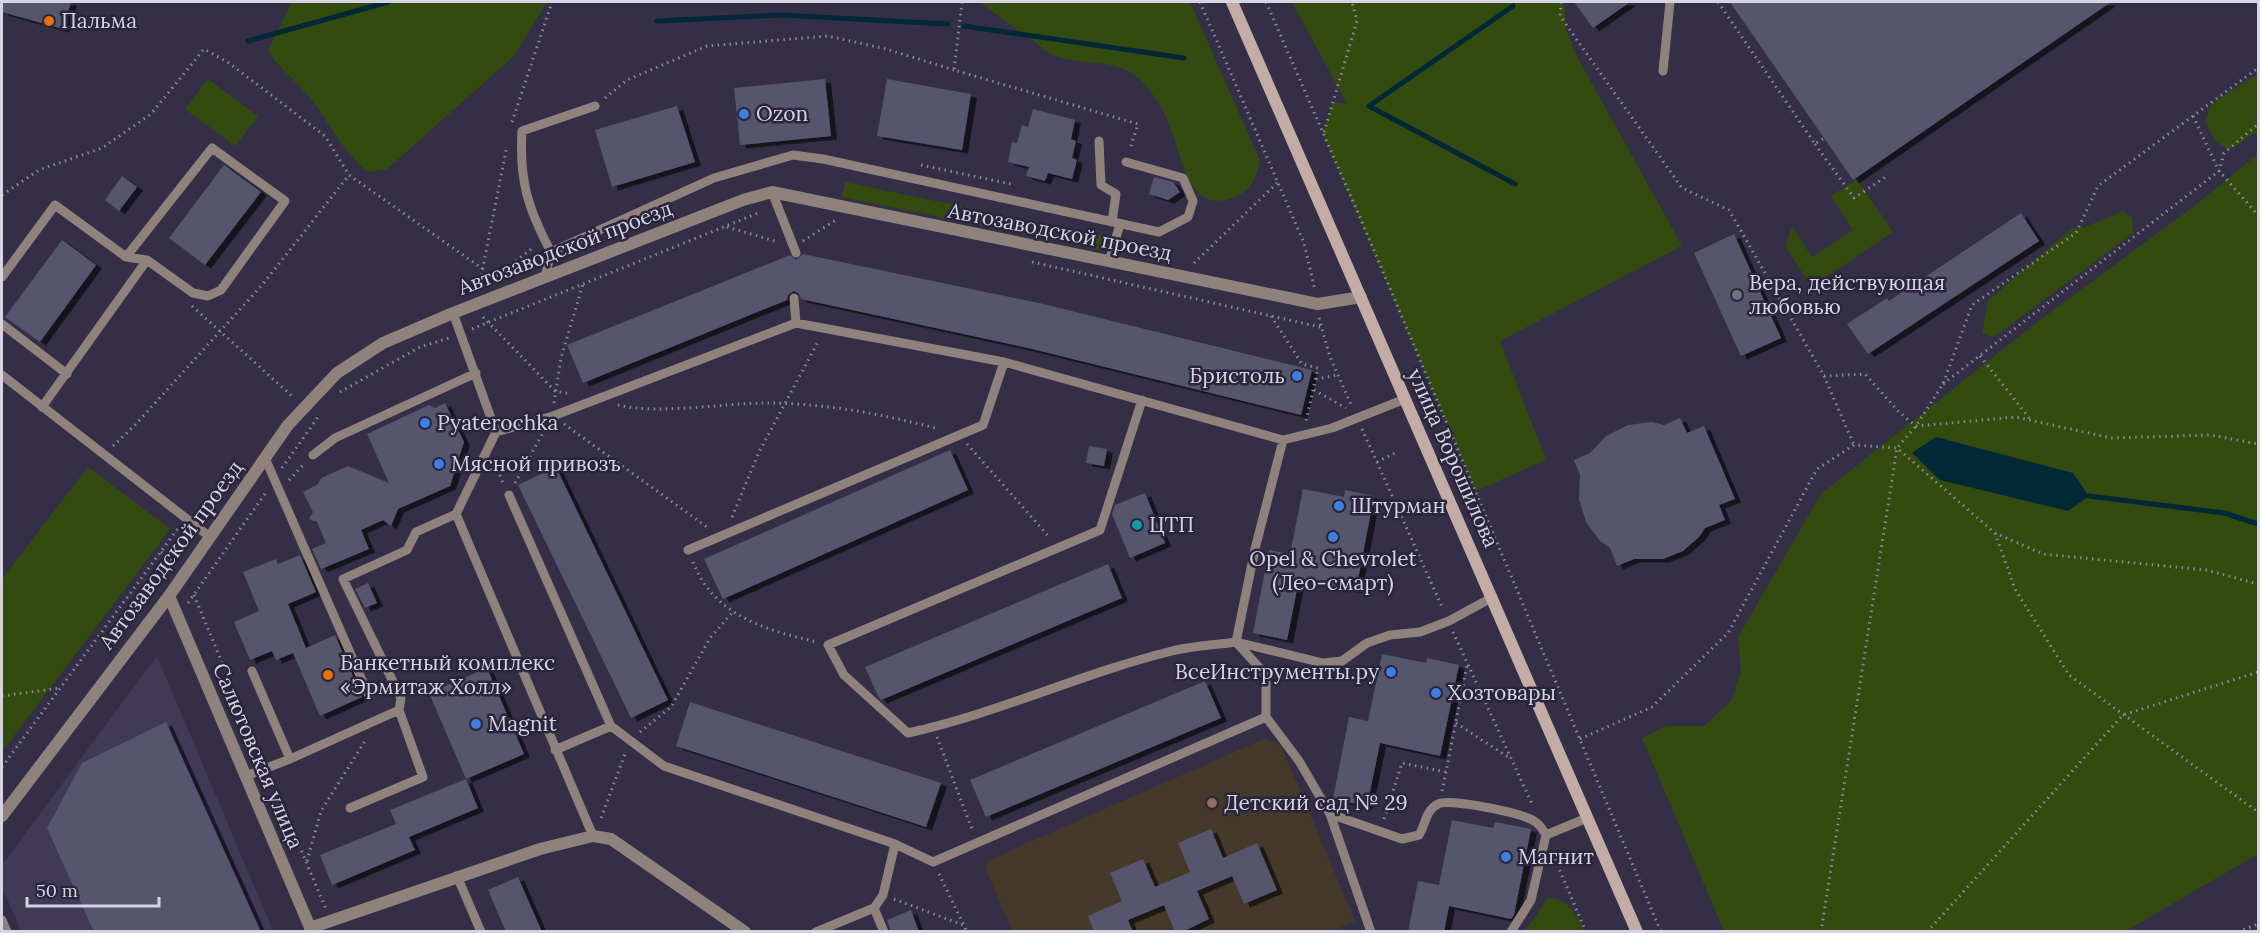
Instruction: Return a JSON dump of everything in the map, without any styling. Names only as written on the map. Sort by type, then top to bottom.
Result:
[{"type":"main road","name":"улица Ворошилова","points":[[1232,2],[1637,932]]},
{"type":"street","name":"Автозаводской проезд","points":[[2,816],[169,596],[288,425],[338,373],[383,344],[453,313],[744,200],[772,192],[1318,304],[1361,297]]},
{"type":"street","name":"Салютовская улица","points":[[169,596],[311,930]]},
{"type":"street","points":[[311,930],[457,876],[540,849],[593,836],[611,839],[745,932]]},
{"type":"lane","points":[[1663,71],[1670,2]]},
{"type":"lane","points":[[545,277],[551,252],[532,216],[520,164],[522,131],[595,106]]},
{"type":"lane","points":[[1099,141],[1101,185],[1116,195],[1116,223],[1109,262]]},
{"type":"lane","points":[[2,277],[55,206],[126,257],[147,260],[193,293],[208,296],[221,290],[285,201],[212,148],[126,257]]},
{"type":"lane","points":[[551,252],[714,178],[793,155],[823,159],[1159,232],[1173,227],[1188,217],[1193,201],[1183,178],[1126,162]]},
{"type":"lane","points":[[772,192],[795,249]]},
{"type":"lane","points":[[42,407],[147,260]]},
{"type":"lane","points":[[794,298],[796,323]]},
{"type":"lane","points":[[453,313],[496,432]]},
{"type":"lane","points":[[350,808],[423,777],[399,710],[401,698],[343,579],[408,550],[416,532],[456,514],[496,432],[553,416],[796,323],[1004,362],[1283,440],[1332,428],[1405,399]]},
{"type":"lane","points":[[2,324],[67,374]]},
{"type":"lane","points":[[688,550],[983,425],[1004,362]]},
{"type":"lane","points":[[313,455],[335,438],[476,374]]},
{"type":"lane","points":[[2,375],[210,537]]},
{"type":"lane","points":[[1142,400],[1100,530],[828,645],[844,675],[908,733],[997,710],[1145,658],[1175,650],[1236,642],[1323,663],[1342,661],[1366,643],[1390,635],[1420,632],[1449,621],[1493,597]]},
{"type":"lane","points":[[1236,642],[1255,549],[1283,440]]},
{"type":"lane","points":[[265,458],[369,696]]},
{"type":"lane","points":[[509,495],[611,726],[664,766],[896,844],[933,862],[1266,717]]},
{"type":"lane","points":[[456,514],[593,836]]},
{"type":"lane","points":[[1236,642],[1266,675],[1266,717],[1299,761],[1330,813],[1370,931]]},
{"type":"lane","points":[[252,671],[290,759]]},
{"type":"lane","points":[[246,776],[290,759],[399,710]]},
{"type":"lane","points":[[555,750],[611,726]]},
{"type":"lane","points":[[1330,813],[1402,839],[1419,835],[1426,815],[1439,803],[1454,803],[1525,816],[1537,822],[1546,835],[1531,900],[1511,932]]},
{"type":"lane","points":[[1546,835],[1587,818]]},
{"type":"lane","points":[[816,932],[874,908],[883,895],[896,844]]},
{"type":"lane","points":[[457,876],[481,932]]},
{"type":"lane","points":[[874,908],[884,932]]},
{"type":"lane","points":[[2,920],[7,932]]},
{"type":"path","points":[[954,70],[962,2]]},
{"type":"path","points":[[1266,2],[1661,932]]},
{"type":"path","points":[[1323,134],[1357,21],[1352,2]]},
{"type":"path","points":[[1561,2],[1560,16],[1682,188],[1729,210],[1824,376],[1854,445]]},
{"type":"path","points":[[1718,2],[1854,198],[1887,176]]},
{"type":"path","points":[[595,106],[627,80],[707,46],[828,36],[886,49],[1137,124],[1126,162]]},
{"type":"path","points":[[2,195],[39,170],[102,148],[151,114],[204,49],[229,63],[325,136],[349,175],[483,270]]},
{"type":"path","points":[[1821,932],[1898,448],[1916,426],[1943,384],[1972,305],[2076,233],[2098,186],[2259,68]]},
{"type":"path","points":[[2193,116],[2219,171],[2259,215]]},
{"type":"path","points":[[1943,384],[2219,171],[2224,153],[2259,124]]},
{"type":"path","points":[[1815,144],[1824,138]]},
{"type":"path","points":[[104,454],[136,424],[262,284],[349,175]]},
{"type":"path","points":[[1191,265],[1277,183]]},
{"type":"path","points":[[462,334],[777,205]]},
{"type":"path","points":[[725,226],[795,249],[838,219],[828,216]]},
{"type":"path","points":[[1025,261],[1320,327]]},
{"type":"path","points":[[509,495],[553,416],[561,358],[583,284]]},
{"type":"path","points":[[193,293],[186,300],[293,397]]},
{"type":"path","points":[[1271,316],[1302,364],[1318,368],[1303,435]]},
{"type":"path","points":[[486,324],[555,391],[627,407],[786,404],[840,408],[958,434],[1059,548]]},
{"type":"path","points":[[553,416],[706,526],[725,533],[759,452],[825,328]]},
{"type":"path","points":[[1980,356],[2031,420]]},
{"type":"path","points":[[1824,376],[1865,374],[1899,412],[1916,426],[2016,417],[2111,438],[2211,435],[2259,444]]},
{"type":"path","points":[[1316,379],[1338,375]]},
{"type":"path","points":[[1314,390],[1354,412]]},
{"type":"path","points":[[1580,740],[1652,707],[1728,633],[1817,469],[1854,445],[1898,448],[1995,533],[2043,554],[2206,570],[2259,584]]},
{"type":"path","points":[[488,447],[509,495]]},
{"type":"path","points":[[1377,462],[1395,453]]},
{"type":"path","points":[[279,490],[313,455]]},
{"type":"path","points":[[1995,533],[2015,589],[2068,675],[2259,812]]},
{"type":"path","points":[[688,550],[700,580],[732,613],[784,634],[828,645]]},
{"type":"path","points":[[593,836],[619,775],[630,740],[671,706],[710,638],[732,613]]},
{"type":"path","points":[[1439,803],[1468,663]]},
{"type":"path","points":[[1926,932],[2123,715],[2259,672]]},
{"type":"path","points":[[2,696],[60,688]]},
{"type":"path","points":[[306,862],[321,811],[379,719]]},
{"type":"path","points":[[1456,723],[1512,760]]},
{"type":"path","points":[[933,727],[977,842]]},
{"type":"path","points":[[1380,831],[1402,763],[1446,772]]},
{"type":"path","points":[[1546,835],[1559,872],[1587,932]]},
{"type":"path","points":[[933,862],[967,932]]},
{"type":"path","points":[[883,895],[963,925]]},
{"type":"path","points":[[2238,932],[2259,924]]},
{"type":"shaded area","points":[[157,656],[273,931],[21,931],[2,887],[2,865]]},
{"type":"shaded area","name":"Детский сад № 29","points":[[1264,739],[1281,745],[1355,921],[1331,932],[1012,931],[986,870],[989,860]]},
{"type":"green space","points":[[292,2],[547,2],[514,56],[387,169],[368,172],[348,153],[313,102],[280,67],[268,50]]},
{"type":"green space","points":[[979,2],[1190,2],[1260,161],[1252,184],[1244,192],[1232,198],[1217,201],[1205,198],[1189,179],[1170,126],[1155,97],[1139,79],[1124,69],[1114,66],[1050,54]]},
{"type":"green space","points":[[1292,2],[1564,2],[1566,29],[1575,53],[1682,246],[1500,341],[1546,460],[1476,491],[1323,134],[1333,102],[1347,104]]},
{"type":"green space","points":[[2258,74],[2258,131],[2230,150],[2216,142],[2205,123],[2211,104]]},
{"type":"green space","points":[[208,79],[258,116],[235,146],[185,109]]},
{"type":"green space","points":[[2258,154],[2258,854],[2126,931],[1724,931],[1642,738],[1666,726],[1704,726],[1731,701],[1741,672],[1738,637],[1821,494],[2036,323],[2193,207]]},
{"type":"green space","points":[[1857,179],[1893,232],[1822,280],[1813,282],[1805,277],[1785,246],[1792,226],[1812,257],[1853,230],[1831,196]]},
{"type":"green space","points":[[845,182],[1103,236],[1100,250],[842,197]]},
{"type":"green space","points":[[2123,211],[2132,218],[2133,233],[2001,332],[1992,337],[1982,333],[1988,301],[2072,228],[2085,227]]},
{"type":"green space","points":[[88,467],[170,529],[2,752],[2,579]]},
{"type":"green space","points":[[1548,898],[1567,904],[1575,913],[1584,931],[1525,931]]},
{"type":"water","points":[[1936,437],[2073,473],[2089,496],[2068,511],[1940,480],[1912,453]]},
{"type":"building","name":"Пальма","points":[[2,2],[71,2],[63,29],[2,12]]},
{"type":"building","points":[[1574,2],[1630,2],[1593,28]]},
{"type":"building","points":[[1730,2],[2111,2],[1853,180]]},
{"type":"building","points":[[825,79],[831,136],[740,145],[734,88]]},
{"type":"building","points":[[887,79],[971,94],[962,150],[877,136]]},
{"type":"building","points":[[677,106],[695,162],[612,187],[595,130]]},
{"type":"building","points":[[1033,109],[1075,120],[1071,139],[1076,141],[1072,158],[1077,160],[1072,179],[1048,173],[1045,181],[1026,176],[1029,167],[1008,162],[1012,142],[1017,143],[1022,125],[1028,127]]},
{"type":"building","points":[[224,165],[261,192],[205,265],[169,238]]},
{"type":"building","points":[[122,176],[137,187],[119,211],[105,200]]},
{"type":"building","points":[[1154,177],[1173,182],[1180,192],[1168,200],[1149,194]]},
{"type":"building","points":[[2021,213],[2039,241],[1868,354],[1847,324],[1887,298],[1889,301]]},
{"type":"building","name":"Вера, действующая любовью","points":[[1734,234],[1781,338],[1741,356],[1694,253]]},
{"type":"building","points":[[62,240],[96,265],[40,342],[5,317]]},
{"type":"building","points":[[803,254],[1039,303],[1312,370],[1301,415],[1028,348],[801,299],[794,291],[788,295],[787,300],[583,383],[567,345],[790,255],[796,260]]},
{"type":"building","points":[[445,403],[464,442],[450,486],[398,509],[391,526],[383,520],[361,530],[369,549],[321,569],[312,549],[326,543],[317,522],[309,519],[313,512],[303,492],[318,484],[321,478],[348,466],[389,483],[367,434],[429,405],[435,408]]},
{"type":"building","points":[[1680,418],[1687,433],[1704,426],[1735,499],[1719,505],[1725,520],[1705,528],[1699,537],[1683,551],[1663,559],[1634,559],[1617,566],[1610,548],[1600,541],[1586,522],[1579,499],[1580,475],[1574,460],[1590,453],[1606,436],[1628,425],[1652,422],[1664,425]]},
{"type":"building","points":[[1089,446],[1107,449],[1104,466],[1086,463]]},
{"type":"building","points":[[950,450],[968,490],[723,599],[704,559]]},
{"type":"building","points":[[556,467],[668,700],[631,718],[518,485]]},
{"type":"building","points":[[1303,489],[1344,497],[1345,490],[1374,496],[1356,590],[1299,579],[1287,640],[1253,633],[1269,550],[1290,554]]},
{"type":"building","name":"ЦТП","points":[[1145,493],[1165,543],[1130,558],[1112,514],[1115,505]]},
{"type":"building","points":[[300,555],[316,592],[288,604],[306,648],[335,635],[362,697],[320,716],[293,653],[276,660],[272,651],[250,660],[234,622],[259,611],[243,572],[276,559],[278,564]]},
{"type":"building","points":[[1108,564],[1122,598],[881,700],[878,696],[865,667]]},
{"type":"building","points":[[368,583],[377,603],[365,608],[355,589]]},
{"type":"building","points":[[1382,654],[1426,663],[1427,658],[1459,665],[1440,756],[1380,743],[1367,806],[1333,799],[1349,717],[1368,721]]},
{"type":"building","name":"Magnit","points":[[487,668],[524,754],[466,779],[429,693]]},
{"type":"building","points":[[1205,681],[1221,718],[986,817],[970,780]]},
{"type":"building","points":[[690,702],[941,783],[926,827],[676,746]]},
{"type":"building","points":[[166,722],[261,932],[94,932],[47,828],[82,763]]},
{"type":"building","points":[[466,779],[478,808],[409,837],[415,850],[332,885],[320,855],[396,824],[390,810]]},
{"type":"building","points":[[1452,820],[1493,828],[1495,822],[1531,829],[1514,915],[1511,919],[1449,906],[1444,932],[1408,932],[1418,881],[1439,885]]},
{"type":"building","points":[[1211,829],[1223,858],[1257,843],[1277,890],[1244,904],[1232,876],[1197,891],[1209,919],[1182,932],[1175,932],[1164,905],[1128,920],[1133,932],[1094,932],[1088,916],[1122,901],[1110,873],[1143,859],[1155,887],[1190,872],[1178,843]]},
{"type":"building","points":[[518,877],[542,932],[506,932],[488,890]]},
{"type":"building","points":[[911,910],[919,932],[891,932],[887,920]]},
{"type":"waterway","points":[[248,41],[388,2]]},
{"type":"waterway","points":[[1513,6],[1369,106],[1515,184]]},
{"type":"waterway","points":[[657,21],[781,15],[948,24]]},
{"type":"waterway","points":[[964,26],[1184,58]]},
{"type":"waterway","points":[[2089,496],[2224,513],[2258,524]]},
{"type":"place","name":"Пальма","points":[[49,21]]},
{"type":"place","name":"Ozon","points":[[744,114]]},
{"type":"place","name":"Вера, действующая любовью","points":[[1737,295]]},
{"type":"place","name":"Бристоль","points":[[1297,376]]},
{"type":"place","name":"Pyaterochka","points":[[425,423]]},
{"type":"place","name":"Мясной привозъ","points":[[439,464]]},
{"type":"place","name":"Штурман","points":[[1339,506]]},
{"type":"place","name":"ЦТП","points":[[1137,525]]},
{"type":"place","name":"Opel & Chevrolet (Лео-смарт)","points":[[1333,537]]},
{"type":"place","name":"ВсеИнструменты.ру","points":[[1391,672]]},
{"type":"place","name":"Банкетный комплекс «Эрмитаж Холл»","points":[[328,675]]},
{"type":"place","name":"Хозтовары","points":[[1436,693]]},
{"type":"place","name":"Magnit","points":[[476,724]]},
{"type":"place","name":"Детский сад № 29","points":[[1212,803]]},
{"type":"place","name":"Магнит","points":[[1506,857]]}]
